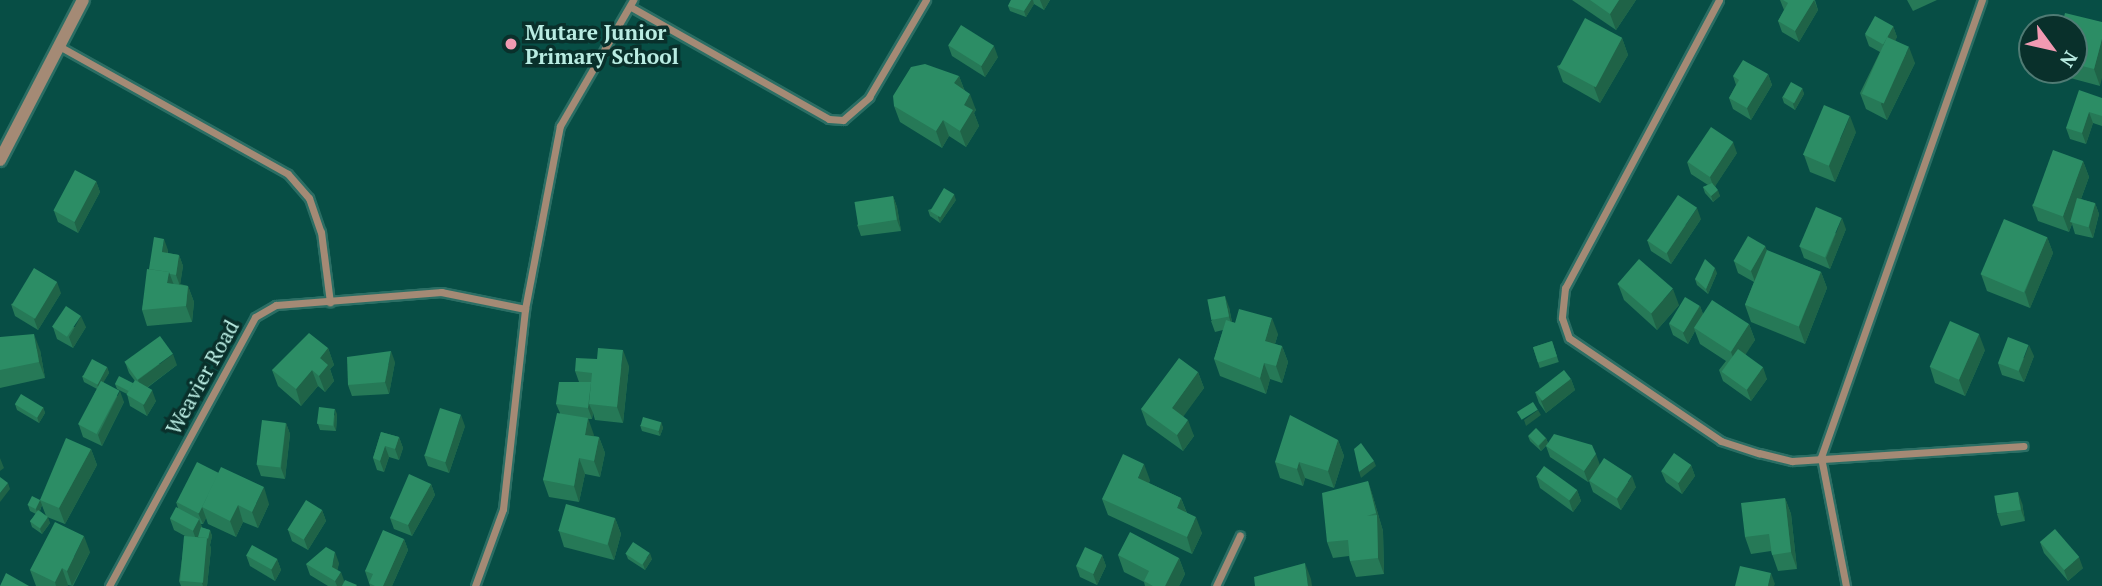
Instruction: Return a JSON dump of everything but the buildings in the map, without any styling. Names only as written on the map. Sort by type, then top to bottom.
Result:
[{"type":"street","points":[[0,160],[83,0]]},
{"type":"street","points":[[475,586],[503,509],[525,309],[560,126],[632,4],[829,119],[843,120],[869,97],[926,0]]},
{"type":"street","points":[[1719,0],[1571,276],[1562,302],[1564,328],[1569,338],[1721,441],[1792,461],[1821,457],[2024,446]]},
{"type":"street","points":[[1846,586],[1821,457],[1982,0]]},
{"type":"street","points":[[59,46],[288,174],[309,198],[317,221],[330,302]]},
{"type":"street","name":"Weavier Road","points":[[109,586],[255,317],[276,305],[441,292],[525,309]]},
{"type":"street","points":[[1216,586],[1240,535]]},
{"type":"place","name":"Mutare Junior Primary School","points":[[511,44]]}]
